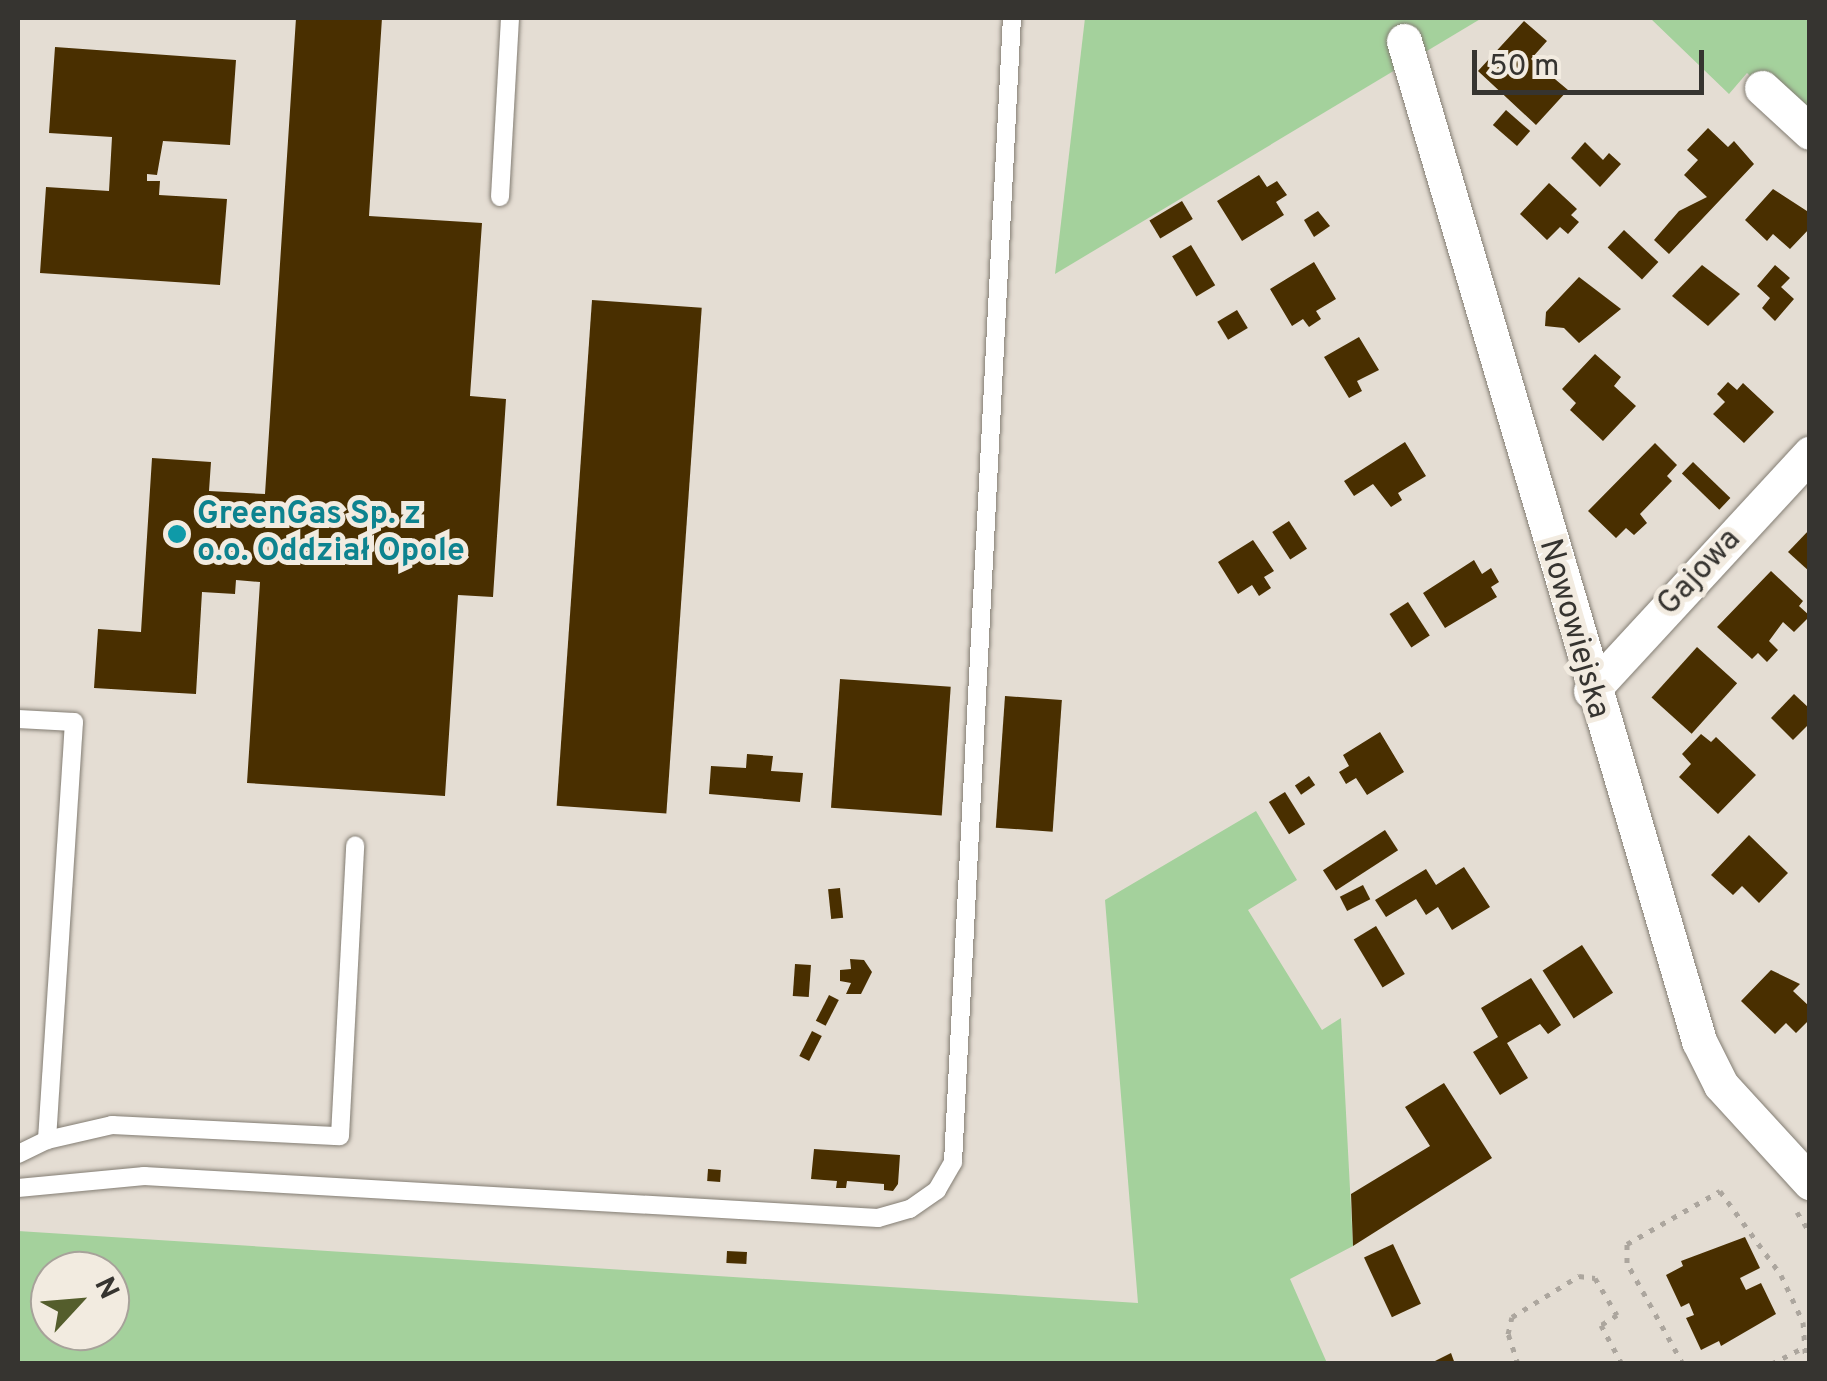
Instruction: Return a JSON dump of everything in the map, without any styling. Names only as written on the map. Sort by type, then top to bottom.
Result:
[{"type":"street","name":"Nowowiejska","points":[[1404,41],[1591,692],[1699,1041],[1721,1086],[1810,1182]]},
{"type":"street","points":[[1762,88],[1810,132]]},
{"type":"street","name":"Gajowa","points":[[1591,692],[1810,454]]},
{"type":"lane","points":[[500,197],[510,18]]},
{"type":"lane","points":[[18,1188],[144,1176],[878,1218],[910,1209],[936,1190],[954,1162],[1012,18]]},
{"type":"lane","points":[[18,718],[74,722],[46,1140]]},
{"type":"lane","points":[[18,1154],[46,1140],[112,1125],[340,1136],[355,845]]},
{"type":"path","points":[[1682,1364],[1624,1257],[1627,1244],[1711,1192],[1729,1197],[1758,1252],[1781,1275],[1804,1322],[1806,1364]]},
{"type":"path","points":[[1518,1364],[1508,1334],[1512,1317],[1579,1276],[1595,1278],[1617,1314],[1601,1325],[1622,1364]]},
{"type":"path","points":[[1771,1364],[1803,1348]]},
{"type":"green space","points":[[1085,18],[1482,18],[1055,274]]},
{"type":"green space","points":[[1650,18],[1809,18],[1809,132],[1747,73],[1729,94]]},
{"type":"green space","points":[[1256,811],[1297,880],[1248,910],[1322,1030],[1341,1018],[1353,1246],[1290,1279],[1327,1363],[18,1363],[18,1231],[1138,1303],[1105,900]]},
{"type":"building","points":[[296,18],[382,18],[369,216],[482,223],[470,396],[506,399],[493,597],[458,595],[445,796],[247,783],[260,582],[236,580],[235,594],[202,592],[196,694],[94,688],[98,629],[141,632],[152,458],[211,462],[209,491],[265,494]]},
{"type":"building","points":[[1524,21],[1547,41],[1531,59],[1568,90],[1536,125],[1478,71]]},
{"type":"building","points":[[55,47],[236,60],[230,145],[163,141],[157,175],[147,174],[147,181],[160,181],[159,195],[227,199],[220,285],[40,273],[46,187],[109,191],[112,137],[49,133]]},
{"type":"building","points":[[1506,110],[1530,131],[1517,146],[1493,125]]},
{"type":"building","points":[[1708,128],[1728,147],[1734,141],[1754,164],[1669,254],[1654,240],[1679,211],[1707,197],[1684,175],[1698,160],[1687,150]]},
{"type":"building","points":[[1585,142],[1603,160],[1609,153],[1621,164],[1600,187],[1571,158]]},
{"type":"building","points":[[1259,175],[1267,187],[1277,181],[1287,195],[1276,202],[1284,215],[1242,241],[1217,201]]},
{"type":"building","points":[[1549,183],[1577,209],[1571,215],[1579,222],[1568,234],[1560,227],[1547,240],[1520,214]]},
{"type":"building","points":[[1773,189],[1810,213],[1810,228],[1790,249],[1773,234],[1767,241],[1745,220]]},
{"type":"building","points":[[1182,201],[1193,219],[1160,239],[1149,221]]},
{"type":"building","points":[[1318,211],[1330,226],[1314,237],[1304,220]]},
{"type":"building","points":[[1624,230],[1658,262],[1642,280],[1608,248]]},
{"type":"building","points":[[1191,245],[1215,285],[1196,297],[1172,256]]},
{"type":"building","points":[[1314,262],[1336,299],[1316,311],[1321,319],[1309,327],[1303,319],[1292,326],[1270,289]]},
{"type":"building","points":[[1702,265],[1740,294],[1708,326],[1672,296]]},
{"type":"building","points":[[1775,265],[1790,278],[1781,287],[1794,299],[1775,321],[1762,308],[1770,298],[1757,286]]},
{"type":"building","points":[[1579,277],[1621,309],[1579,343],[1564,328],[1545,326],[1546,312]]},
{"type":"building","points":[[592,300],[702,308],[666,813],[557,806]]},
{"type":"building","points":[[1237,310],[1248,328],[1228,340],[1217,322]]},
{"type":"building","points":[[1359,337],[1379,370],[1357,381],[1362,391],[1349,398],[1324,357]]},
{"type":"building","points":[[1595,354],[1621,377],[1614,386],[1636,406],[1603,441],[1570,410],[1576,403],[1562,389]]},
{"type":"building","points":[[1728,382],[1737,390],[1743,383],[1774,412],[1744,443],[1713,414],[1725,402],[1717,394]]},
{"type":"building","points":[[1405,442],[1426,476],[1398,493],[1402,500],[1391,507],[1373,484],[1354,496],[1344,481]]},
{"type":"building","points":[[1655,443],[1677,465],[1667,476],[1672,481],[1640,514],[1647,523],[1634,535],[1626,528],[1616,538],[1588,511]]},
{"type":"building","points":[[1693,462],[1730,498],[1719,510],[1682,474]]},
{"type":"building","points":[[1289,521],[1307,549],[1290,560],[1272,532]]},
{"type":"building","points":[[1810,529],[1810,572],[1788,552]]},
{"type":"building","points":[[1253,540],[1274,571],[1264,577],[1271,588],[1259,596],[1252,585],[1238,594],[1218,562]]},
{"type":"building","points":[[1474,560],[1482,574],[1491,568],[1499,582],[1491,587],[1497,597],[1445,628],[1423,593]]},
{"type":"building","points":[[1771,571],[1803,601],[1799,606],[1810,616],[1794,632],[1783,622],[1769,641],[1778,650],[1767,662],[1758,653],[1752,659],[1717,627]]},
{"type":"building","points":[[1408,602],[1430,636],[1411,648],[1390,614]]},
{"type":"building","points":[[1697,647],[1737,683],[1692,734],[1651,698]]},
{"type":"building","points":[[840,679],[951,687],[942,815],[831,808]]},
{"type":"building","points":[[1794,694],[1810,709],[1810,723],[1793,740],[1771,718]]},
{"type":"building","points":[[1005,696],[1062,700],[1053,832],[996,828]]},
{"type":"building","points":[[1380,732],[1404,772],[1367,795],[1356,778],[1346,784],[1339,772],[1349,766],[1343,755]]},
{"type":"building","points":[[1701,734],[1711,742],[1716,737],[1756,775],[1718,814],[1679,777],[1691,764],[1682,754]]},
{"type":"building","points":[[747,754],[773,756],[771,771],[803,773],[800,802],[709,794],[711,766],[746,768]]},
{"type":"building","points":[[1309,776],[1315,785],[1301,795],[1295,786]]},
{"type":"building","points":[[1285,792],[1305,824],[1289,834],[1269,802]]},
{"type":"building","points":[[1385,830],[1398,850],[1336,890],[1323,870]]},
{"type":"building","points":[[1749,835],[1788,873],[1759,903],[1742,886],[1733,895],[1711,875]]},
{"type":"building","points":[[1464,867],[1490,907],[1452,930],[1438,907],[1426,915],[1416,899],[1386,917],[1375,900],[1426,869],[1436,885]]},
{"type":"building","points":[[1363,885],[1370,899],[1347,911],[1340,897]]},
{"type":"building","points":[[840,888],[843,918],[831,919],[828,889]]},
{"type":"building","points":[[1376,926],[1405,974],[1383,987],[1354,939]]},
{"type":"building","points":[[1582,945],[1613,993],[1574,1018],[1543,971]]},
{"type":"building","points":[[850,959],[864,960],[872,972],[861,994],[846,994],[851,983],[840,981],[840,970],[851,969]]},
{"type":"building","points":[[795,964],[811,965],[809,997],[793,996]]},
{"type":"building","points":[[1771,970],[1800,984],[1793,991],[1810,1007],[1810,1019],[1796,1033],[1786,1023],[1775,1034],[1741,1001]]},
{"type":"building","points":[[1531,978],[1561,1025],[1548,1034],[1540,1024],[1507,1043],[1528,1078],[1500,1095],[1473,1052],[1498,1037],[1481,1008]]},
{"type":"building","points":[[829,995],[839,1000],[826,1026],[816,1021]]},
{"type":"building","points":[[812,1031],[822,1036],[809,1061],[799,1056]]},
{"type":"building","points":[[1444,1083],[1492,1158],[1353,1246],[1351,1194],[1430,1146],[1405,1107]]},
{"type":"building","points":[[814,1149],[900,1155],[898,1184],[893,1191],[884,1190],[884,1184],[847,1181],[846,1188],[836,1188],[837,1181],[811,1179]]},
{"type":"building","points":[[708,1169],[721,1170],[720,1182],[707,1181]]},
{"type":"building","points":[[1745,1237],[1760,1268],[1740,1278],[1746,1290],[1761,1283],[1776,1314],[1721,1346],[1719,1341],[1701,1350],[1686,1318],[1694,1315],[1689,1303],[1681,1307],[1666,1275],[1683,1266],[1681,1261]]},
{"type":"building","points":[[1393,1244],[1421,1304],[1392,1317],[1364,1258]]},
{"type":"building","points":[[727,1251],[747,1252],[746,1264],[726,1263]]},
{"type":"building","points":[[1451,1353],[1455,1364],[1429,1364]]},
{"type":"place","name":"GreenGas Sp. z o.o. Oddział Opole","points":[[177,534]]}]
